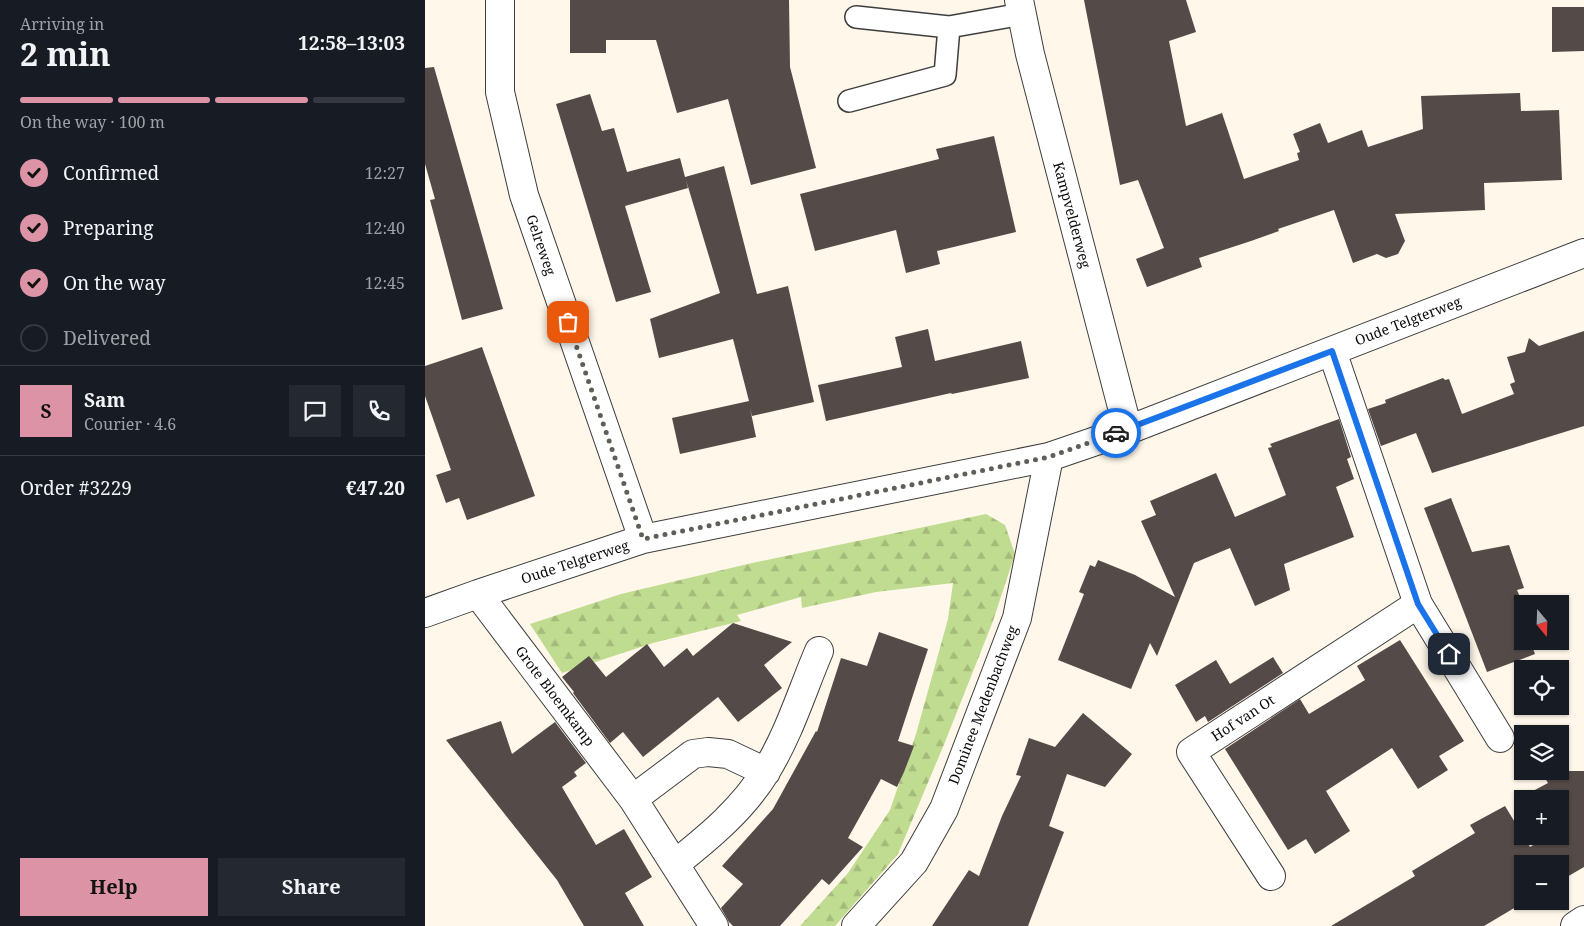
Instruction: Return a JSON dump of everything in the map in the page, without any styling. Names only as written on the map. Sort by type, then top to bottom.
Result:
[{"type":"street","name":"Gelreweg","points":[[500,0],[500,92],[524,195],[643,539]]},
{"type":"street","name":"Kampvelderweg","points":[[1021,7],[1030,54],[1127,430]]},
{"type":"street","name":"Oude Telgterweg","points":[[425,614],[478,594],[643,539],[1049,457],[1127,430],[1584,253]]},
{"type":"street","points":[[1332,351],[1418,604],[1500,738]]},
{"type":"street","name":"Dominee Medenbachweg","points":[[857,926],[915,862],[944,809],[1017,618],[1049,457]]},
{"type":"street","name":"Grote Bloemkamp","points":[[478,594],[633,799],[714,926]]},
{"type":"street","name":"Hof van Ot","points":[[1271,876],[1191,752],[1418,604]]},
{"type":"street","points":[[675,864],[710,836],[743,802],[766,772],[786,732],[819,651]]},
{"type":"street","points":[[633,799],[693,754],[708,752],[728,754],[766,772]]},
{"type":"street","points":[[1575,926],[1584,920]]},
{"type":"lane","points":[[856,17],[949,27],[1021,7]]},
{"type":"lane","points":[[849,101],[945,74],[949,27]]},
{"type":"green space","points":[[986,514],[1005,525],[1015,554],[993,621],[898,854],[835,926],[800,926],[848,873],[890,810],[916,734],[948,619],[953,583],[876,592],[802,608],[801,597],[737,615],[741,621],[653,643],[562,673],[530,624],[621,594],[752,563]]},
{"type":"building","points":[[570,0],[789,0],[790,67],[816,168],[751,185],[728,99],[677,113],[656,40],[606,40],[606,53],[570,53]]},
{"type":"building","points":[[1084,0],[1186,0],[1196,32],[1169,41],[1186,126],[1222,113],[1244,179],[1299,160],[1297,153],[1300,152],[1293,134],[1320,123],[1328,143],[1362,130],[1368,147],[1423,129],[1421,96],[1520,93],[1521,111],[1559,110],[1562,180],[1484,183],[1485,210],[1395,214],[1405,241],[1398,254],[1386,258],[1377,254],[1353,263],[1334,210],[1199,258],[1202,267],[1147,287],[1136,259],[1164,248],[1138,180],[1120,185]]},
{"type":"building","points":[[1552,7],[1584,7],[1584,51],[1552,52]]},
{"type":"building","points":[[434,67],[503,309],[462,320],[430,200],[435,199],[425,164],[425,68]]},
{"type":"building","points":[[590,94],[602,131],[614,128],[627,172],[680,158],[685,177],[724,166],[757,294],[788,286],[814,402],[752,416],[750,408],[756,437],[680,454],[672,418],[749,401],[733,339],[659,358],[650,319],[720,293],[686,180],[688,188],[625,206],[651,292],[616,302],[556,104]]},
{"type":"building","points":[[994,136],[1016,232],[937,251],[940,264],[906,273],[896,230],[815,251],[800,194],[939,159],[936,149]]},
{"type":"building","points":[[928,329],[935,361],[1021,341],[1029,378],[826,421],[818,385],[902,367],[895,337]]},
{"type":"building","points":[[1584,331],[1584,426],[1432,473],[1416,433],[1381,446],[1368,409],[1386,403],[1385,400],[1443,378],[1445,380],[1449,379],[1462,414],[1514,394],[1510,384],[1515,382],[1507,357],[1525,352],[1529,338],[1539,346]]},
{"type":"building","points":[[482,347],[535,496],[467,520],[459,498],[446,503],[436,475],[451,470],[425,396],[425,366]]},
{"type":"building","points":[[1339,419],[1351,457],[1347,459],[1354,479],[1336,487],[1354,537],[1284,564],[1290,590],[1255,606],[1230,548],[1194,563],[1157,656],[1150,643],[1131,689],[1058,660],[1084,594],[1079,592],[1090,565],[1095,567],[1098,560],[1135,575],[1175,597],[1141,521],[1156,515],[1150,501],[1216,473],[1235,517],[1286,495],[1268,448],[1272,447],[1270,444]]},
{"type":"building","points":[[1451,498],[1472,552],[1509,545],[1524,588],[1517,590],[1519,595],[1514,595],[1514,650],[1533,650],[1535,654],[1514,660],[1514,662],[1487,672],[1424,508]]},
{"type":"building","points":[[733,623],[792,642],[764,665],[782,688],[738,722],[718,697],[643,757],[623,732],[610,743],[562,677],[589,656],[606,677],[647,644],[664,667],[687,648],[693,656]]},
{"type":"building","points":[[879,632],[928,649],[898,741],[914,746],[897,787],[881,779],[848,838],[863,847],[829,885],[822,879],[780,926],[733,926],[721,908],[743,884],[722,866],[773,809],[817,732],[841,658],[867,666]]},
{"type":"building","points":[[1400,640],[1464,741],[1439,756],[1448,770],[1418,789],[1392,748],[1326,791],[1350,831],[1315,854],[1306,839],[1288,850],[1225,749],[1300,699],[1309,714],[1365,680],[1357,666]]},
{"type":"building","points":[[1273,657],[1283,673],[1208,722],[1205,716],[1196,722],[1175,685],[1216,660],[1230,684]]},
{"type":"building","points":[[1083,713],[1132,754],[1105,787],[1067,774],[1049,826],[1064,832],[1028,926],[932,926],[969,870],[979,876],[1002,816],[1021,776],[1016,775],[1029,738],[1055,747]]},
{"type":"building","points":[[501,721],[512,754],[555,722],[586,763],[574,772],[577,776],[562,787],[596,845],[624,829],[652,877],[625,893],[644,926],[584,926],[557,880],[446,740]]},
{"type":"building","points":[[1569,771],[1584,771],[1584,867],[1569,876],[1569,855],[1514,855],[1514,908],[1484,926],[1331,926],[1415,876],[1412,871],[1475,833],[1470,825],[1505,806],[1514,821],[1514,845],[1529,845],[1530,847],[1533,845],[1569,845],[1569,790],[1535,790],[1548,783],[1546,780],[1569,780]]},
{"type":"way so far","points":[[568,322],[643,539],[1049,457],[1116,433]]},
{"type":"route","points":[[1116,433],[1332,351],[1418,604],[1449,654]]}]
